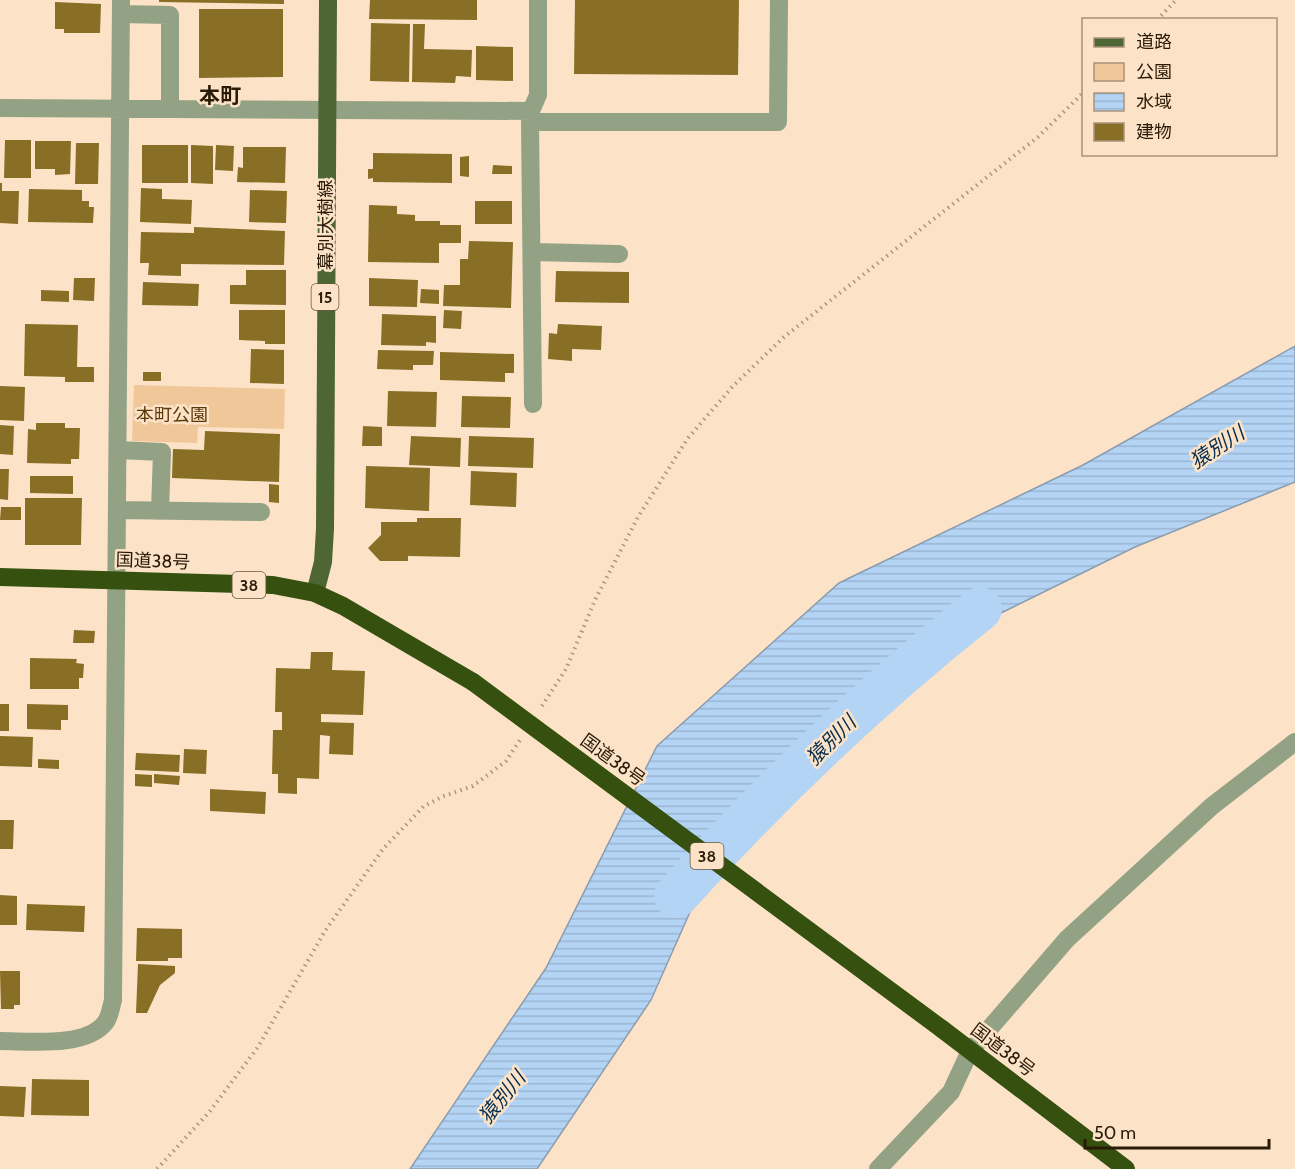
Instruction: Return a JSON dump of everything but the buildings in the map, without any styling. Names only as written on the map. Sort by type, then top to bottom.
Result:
[{"type":"highway","name":"国道38号","points":[[0,578],[273,585],[315,593],[343,606],[473,682],[942,1029],[1126,1169]]},
{"type":"main road","name":"幕別大樹線","points":[[315,593],[323,562],[325,529],[328,0]]},
{"type":"street","points":[[532,404],[531,117],[538,96],[538,0]]},
{"type":"street","points":[[0,108],[327,111],[778,122],[779,0]]},
{"type":"street","points":[[0,1041],[75,1040],[93,1032],[106,1022],[113,1000],[121,7],[170,15],[170,109]]},
{"type":"street","points":[[532,252],[619,254]]},
{"type":"street","points":[[118,450],[162,452],[160,511]]},
{"type":"street","points":[[118,510],[261,512]]},
{"type":"street","points":[[878,1169],[894,1160],[951,1092],[970,1051],[1067,939],[1212,806],[1295,742]]},
{"type":"path","points":[[1159,18],[1176,0]]},
{"type":"path","points":[[536,715],[566,669],[596,600],[638,517],[688,438],[733,386],[784,337],[1038,136],[1082,93]]},
{"type":"path","points":[[157,1169],[210,1111],[258,1047],[325,931],[382,849],[424,806],[473,786],[506,760],[524,733]]},
{"type":"green space","name":"本町公園","points":[[134,385],[285,389],[284,429],[198,427],[197,443],[132,441]]},
{"type":"water","points":[[1295,346],[1295,482],[1135,547],[861,682],[741,797],[651,1000],[537,1169],[410,1169],[546,968],[657,746],[839,583],[1083,465]]},
{"type":"waterway","name":"猿別川","points":[[676,896],[784,782],[822,746],[899,676],[980,609]]},
{"type":"district","name":"本町","points":[[220,95]]}]
